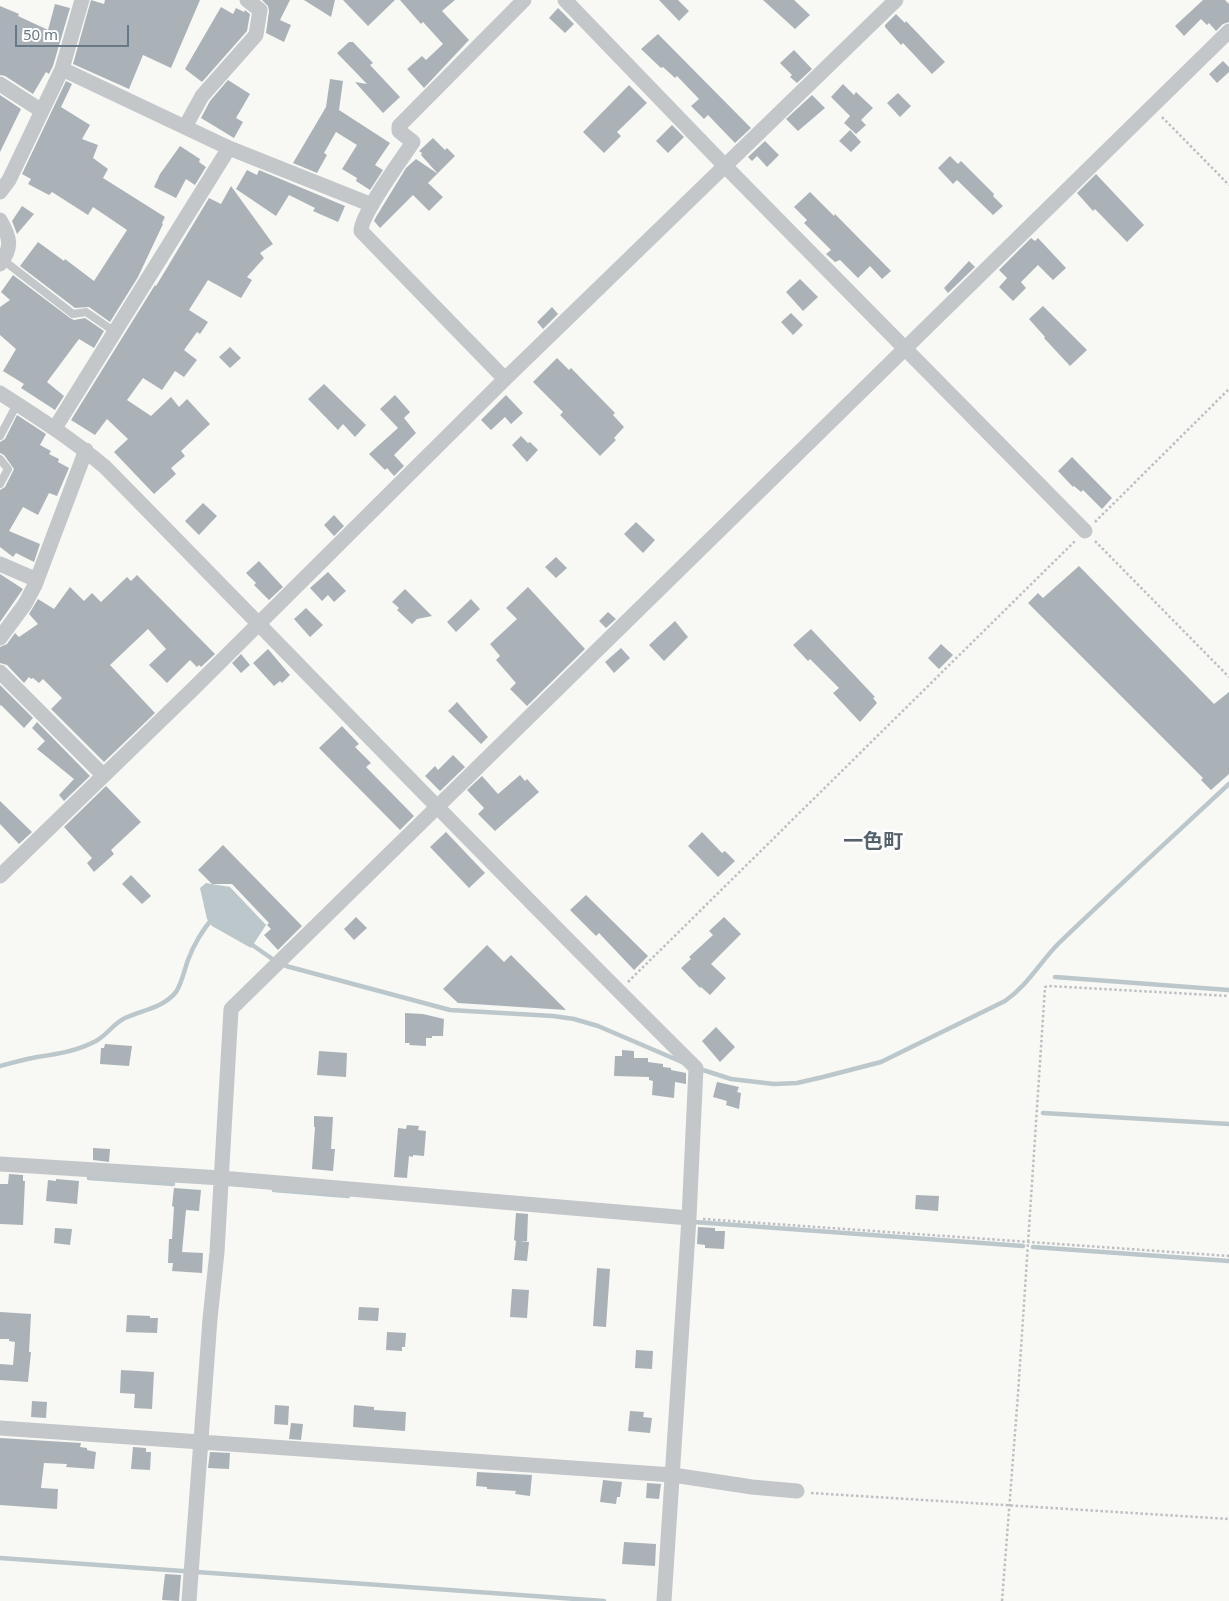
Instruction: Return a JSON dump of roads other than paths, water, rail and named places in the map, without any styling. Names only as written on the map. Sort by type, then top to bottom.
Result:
[{"type":"street","points":[[0,192],[9,180],[62,69],[82,0]]},
{"type":"street","points":[[185,127],[202,96],[256,35],[260,10],[247,0]]},
{"type":"street","points":[[505,380],[362,231],[361,225],[413,142],[398,131],[399,126],[524,0]]},
{"type":"street","points":[[565,0],[725,166],[1085,531]]},
{"type":"street","points":[[0,876],[505,380],[896,0]]},
{"type":"street","points":[[189,1601],[217,1252],[231,1009],[1229,31]]},
{"type":"street","points":[[62,69],[229,148],[372,205]]},
{"type":"street","points":[[0,84],[42,110]]},
{"type":"street","points":[[55,428],[229,148]]},
{"type":"street","points":[[0,220],[10,245],[1,262]]},
{"type":"street","points":[[0,393],[55,428],[86,450],[105,467],[437,807],[696,1068],[689,1218],[664,1601]]},
{"type":"street","points":[[0,638],[25,604],[37,580],[86,450]]},
{"type":"street","points":[[0,564],[37,580]]},
{"type":"street","points":[[0,672],[103,775]]},
{"type":"street","points":[[0,1164],[221,1178],[689,1218]]},
{"type":"street","points":[[0,1428],[673,1475],[797,1492]]},
{"type":"lane","points":[[1,262],[73,314],[86,312],[115,332]]},
{"type":"lane","points":[[0,436],[18,404]]},
{"type":"lane","points":[[0,459],[8,469],[0,484]]},
{"type":"waterway","points":[[703,1070],[731,1079],[774,1084],[797,1083],[881,1062],[1005,1001],[1027,981],[1059,943],[1229,784]]},
{"type":"waterway","points":[[0,1066],[82,1047],[96,1041],[125,1018],[165,1002],[176,992],[193,949],[202,932],[213,918]]},
{"type":"waterway","points":[[248,942],[271,958]]},
{"type":"waterway","points":[[286,966],[450,1010],[574,1019],[598,1026],[682,1062]]},
{"type":"waterway","points":[[1055,977],[1229,990]]},
{"type":"waterway","points":[[1043,1113],[1229,1124]]},
{"type":"waterway","points":[[89,1178],[173,1184]]},
{"type":"waterway","points":[[274,1190],[348,1196]]},
{"type":"waterway","points":[[694,1222],[1023,1246]]},
{"type":"waterway","points":[[1033,1247],[1229,1261]]},
{"type":"waterway","points":[[0,1558],[604,1601]]},
{"type":"district","name":"一色町","points":[[873,842]]}]
